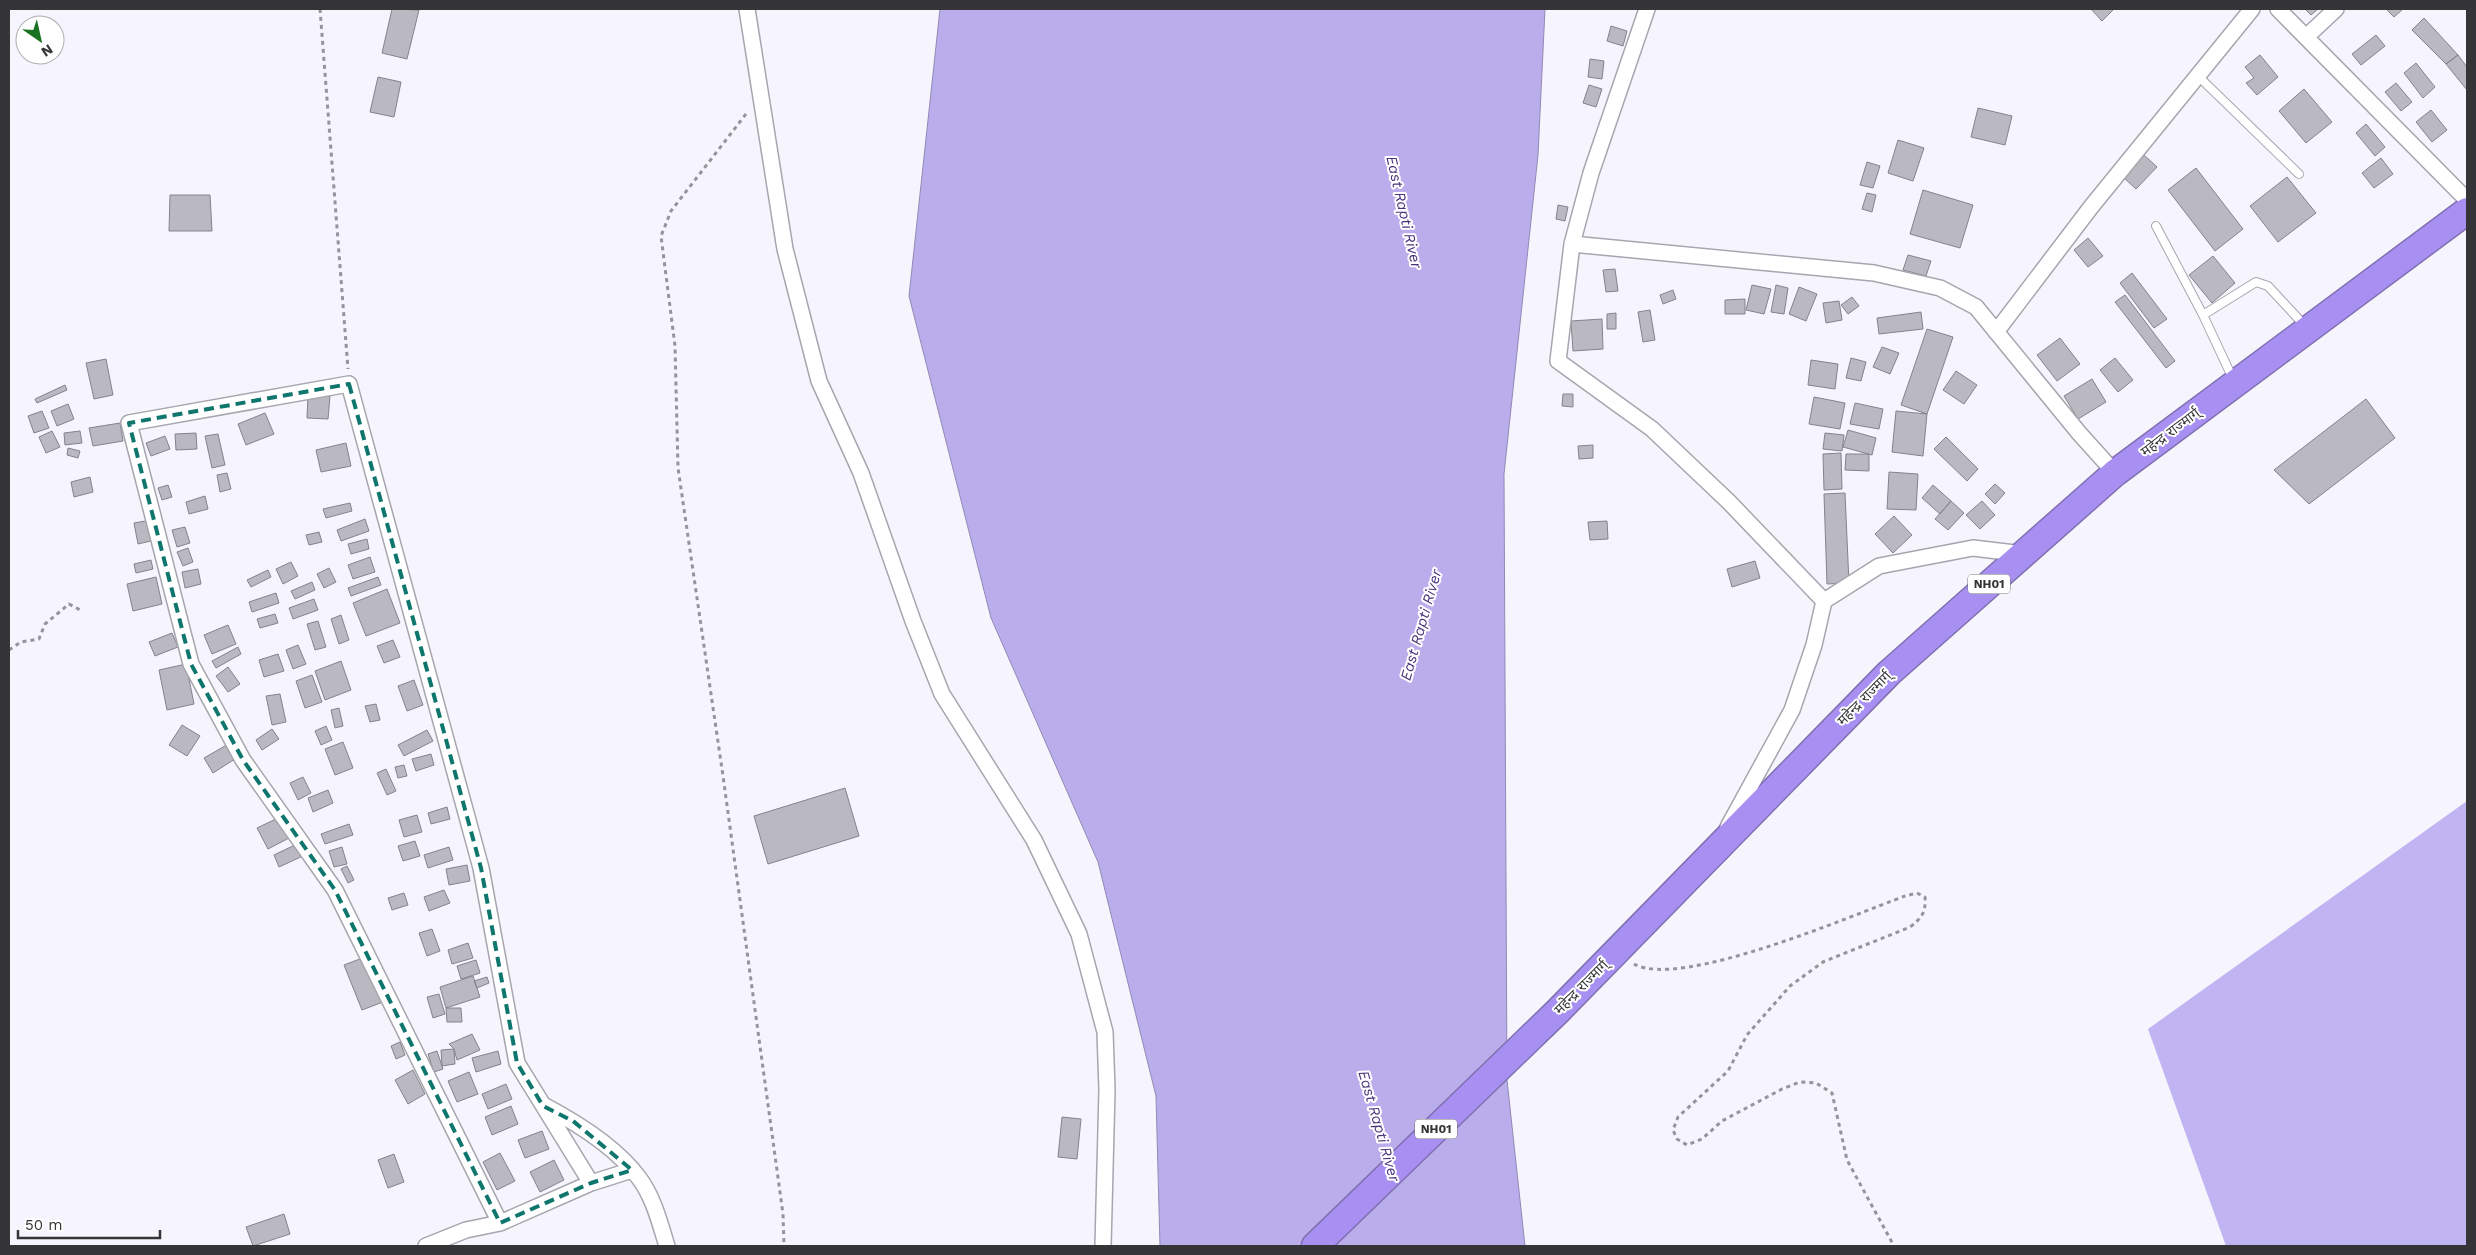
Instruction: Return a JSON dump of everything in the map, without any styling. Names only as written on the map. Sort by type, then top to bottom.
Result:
[{"type":"highway","name":"महेन्द्र राज्मार्ग्","points":[[1315,1246],[1558,1011],[1616,953],[1717,846],[1889,673],[2115,473],[2467,210]]},
{"type":"street","points":[[747,9],[762,94],[769,158],[785,248],[819,380],[861,473],[913,621],[942,694],[1034,840],[1079,934],[1105,1032],[1107,1090],[1103,1246]]},
{"type":"street","points":[[1647,9],[1591,173],[1572,244],[1558,361],[1652,429],[1729,502],[1824,601]]},
{"type":"street","points":[[1996,332],[2091,206],[2252,9]]},
{"type":"street","points":[[2278,9],[2467,200]]},
{"type":"street","points":[[2306,37],[2336,9]]},
{"type":"street","points":[[1572,244],[1874,273],[1940,288],[1976,307],[2115,473]]},
{"type":"street","points":[[500,1224],[335,890],[243,760],[191,664],[129,422],[349,384],[481,868],[517,1062],[591,1183]]},
{"type":"street","points":[[1717,846],[1792,710],[1814,645],[1824,601],[1879,566],[1973,548],[2022,554]]},
{"type":"street","points":[[543,1106],[573,1121],[617,1155],[640,1179],[656,1211],[667,1246]]},
{"type":"street","points":[[426,1246],[466,1230],[500,1224],[591,1183],[632,1170]]},
{"type":"lane","points":[[2197,75],[2299,174]]},
{"type":"lane","points":[[2156,226],[2203,315],[2235,383]]},
{"type":"lane","points":[[2203,315],[2256,282],[2268,286],[2308,329]]},
{"type":"path","points":[[320,9],[349,384]]},
{"type":"path","points":[[762,94],[670,211],[661,236],[675,346],[678,468],[718,737],[782,1204],[784,1246]]},
{"type":"path","points":[[9,650],[21,642],[39,639],[45,624],[69,604],[82,611]]},
{"type":"path","points":[[1616,953],[1641,968],[1674,970],[1740,956],[1905,896],[1917,893],[1925,897],[1926,909],[1920,920],[1910,927],[1822,962],[1790,986],[1747,1035],[1728,1071],[1678,1117],[1673,1130],[1676,1139],[1686,1145],[1702,1139],[1722,1121],[1782,1089],[1800,1082],[1816,1083],[1832,1093],[1847,1160],[1894,1246]]},
{"type":"highlighted area","points":[[349,384],[481,868],[517,1063],[543,1106],[573,1121],[632,1170],[591,1183],[500,1223],[335,890],[243,760],[191,664],[129,423]]},
{"type":"shaded area","points":[[2467,801],[2467,1246],[2226,1246],[2148,1029]]},
{"type":"water","name":"East Rapti River","points":[[940,9],[1545,9],[1538,155],[1504,474],[1507,1080],[1525,1246],[1160,1246],[1156,1096],[1098,862],[991,618],[909,296]]},
{"type":"building","points":[[392,9],[419,10],[407,59],[382,53]]},
{"type":"building","points":[[2091,9],[2114,9],[2102,21]]},
{"type":"building","points":[[2305,9],[2318,9],[2311,15]]},
{"type":"building","points":[[2386,9],[2403,9],[2394,17]]},
{"type":"building","points":[[2424,18],[2458,55],[2446,64],[2412,30]]},
{"type":"building","points":[[1611,26],[1627,31],[1623,46],[1607,41]]},
{"type":"building","points":[[2376,35],[2385,46],[2361,65],[2352,54]]},
{"type":"building","points":[[2260,55],[2278,77],[2257,95],[2246,83],[2254,78],[2245,67]]},
{"type":"building","points":[[2458,55],[2467,67],[2467,90],[2446,64]]},
{"type":"building","points":[[1590,59],[1604,61],[1602,79],[1588,77]]},
{"type":"building","points":[[2416,63],[2435,87],[2423,98],[2404,73]]},
{"type":"building","points":[[378,77],[401,82],[394,117],[370,112]]},
{"type":"building","points":[[2396,83],[2412,102],[2401,111],[2385,92]]},
{"type":"building","points":[[1589,85],[1602,89],[1596,107],[1583,103]]},
{"type":"building","points":[[2304,89],[2332,122],[2306,143],[2279,111]]},
{"type":"building","points":[[1978,108],[2012,116],[2005,145],[1971,137]]},
{"type":"building","points":[[2431,110],[2447,130],[2432,142],[2416,122]]},
{"type":"building","points":[[2366,124],[2385,147],[2375,156],[2356,133]]},
{"type":"building","points":[[1898,140],[1924,148],[1913,181],[1888,173]]},
{"type":"building","points":[[2144,155],[2157,167],[2136,189],[2123,177]]},
{"type":"building","points":[[2381,158],[2393,174],[2374,188],[2362,173]]},
{"type":"building","points":[[1867,162],[1880,166],[1873,188],[1860,185]]},
{"type":"building","points":[[2196,168],[2243,229],[2215,251],[2168,190]]},
{"type":"building","points":[[2287,177],[2316,213],[2278,242],[2250,206]]},
{"type":"building","points":[[1923,190],[1973,205],[1960,248],[1910,234]]},
{"type":"building","points":[[1867,193],[1876,195],[1872,212],[1862,209]]},
{"type":"building","points":[[170,195],[210,195],[212,231],[169,231]]},
{"type":"building","points":[[1558,205],[1568,207],[1565,221],[1556,219]]},
{"type":"building","points":[[2088,238],[2103,256],[2088,267],[2074,250]]},
{"type":"building","points":[[1908,255],[1931,261],[1926,276],[1903,270]]},
{"type":"building","points":[[2213,256],[2235,283],[2212,303],[2189,275]]},
{"type":"building","points":[[1615,269],[1618,291],[1606,292],[1603,270]]},
{"type":"building","points":[[2132,273],[2167,319],[2154,328],[2120,283]]},
{"type":"building","points":[[1752,285],[1771,289],[1764,314],[1746,310]]},
{"type":"building","points":[[1776,285],[1788,288],[1784,314],[1771,312]]},
{"type":"building","points":[[1799,287],[1817,294],[1806,321],[1789,314]]},
{"type":"building","points":[[1673,290],[1676,299],[1663,304],[1660,295]]},
{"type":"building","points":[[2125,295],[2175,361],[2166,368],[2115,302]]},
{"type":"building","points":[[1852,297],[1859,306],[1848,314],[1841,305]]},
{"type":"building","points":[[1745,299],[1745,314],[1725,314],[1725,300]]},
{"type":"building","points":[[1839,301],[1842,320],[1826,323],[1823,303]]},
{"type":"building","points":[[1650,310],[1655,340],[1643,342],[1638,312]]},
{"type":"building","points":[[1921,312],[1923,329],[1879,334],[1877,318]]},
{"type":"building","points":[[1616,313],[1616,329],[1607,329],[1607,314]]},
{"type":"building","points":[[1602,319],[1603,349],[1573,351],[1571,321]]},
{"type":"building","points":[[1927,329],[1953,337],[1927,414],[1901,405]]},
{"type":"building","points":[[2060,338],[2080,364],[2057,381],[2037,355]]},
{"type":"building","points":[[1882,347],[1899,353],[1890,374],[1873,367]]},
{"type":"building","points":[[1851,358],[1866,362],[1861,381],[1846,378]]},
{"type":"building","points":[[2115,358],[2133,380],[2118,392],[2100,370]]},
{"type":"building","points":[[106,359],[113,395],[94,399],[86,363]]},
{"type":"building","points":[[1811,360],[1838,364],[1835,389],[1808,385]]},
{"type":"building","points":[[1956,371],[1977,385],[1964,404],[1943,390]]},
{"type":"building","points":[[2092,379],[2106,402],[2078,419],[2064,396]]},
{"type":"building","points":[[65,385],[67,390],[37,403],[35,399]]},
{"type":"building","points":[[1563,394],[1573,394],[1573,407],[1562,406]]},
{"type":"building","points":[[308,395],[330,396],[328,419],[307,418]]},
{"type":"building","points":[[1814,397],[1845,403],[1840,429],[1809,424]]},
{"type":"building","points":[[2366,399],[2395,438],[2309,504],[2274,470]]},
{"type":"building","points":[[1855,403],[1883,409],[1879,429],[1850,424]]},
{"type":"building","points":[[68,404],[74,419],[57,426],[51,411]]},
{"type":"building","points":[[42,411],[49,428],[34,433],[28,416]]},
{"type":"building","points":[[1896,411],[1927,414],[1923,456],[1892,452]]},
{"type":"building","points":[[265,413],[274,434],[246,445],[238,424]]},
{"type":"building","points":[[120,423],[123,441],[93,446],[89,428]]},
{"type":"building","points":[[1848,430],[1876,438],[1872,455],[1843,447]]},
{"type":"building","points":[[52,431],[60,447],[46,453],[39,437]]},
{"type":"building","points":[[80,431],[82,443],[65,445],[64,433]]},
{"type":"building","points":[[196,433],[197,449],[176,450],[175,434]]},
{"type":"building","points":[[1825,433],[1844,435],[1842,451],[1823,449]]},
{"type":"building","points":[[218,434],[225,465],[212,468],[205,436]]},
{"type":"building","points":[[165,436],[170,449],[151,456],[146,443]]},
{"type":"building","points":[[1946,437],[1978,469],[1967,481],[1934,449]]},
{"type":"building","points":[[346,443],[351,466],[321,472],[316,450]]},
{"type":"building","points":[[1593,445],[1593,458],[1579,459],[1578,446]]},
{"type":"building","points":[[68,448],[80,451],[78,458],[67,455]]},
{"type":"building","points":[[1841,453],[1842,489],[1824,490],[1823,454]]},
{"type":"building","points":[[1846,454],[1869,454],[1869,471],[1845,470]]},
{"type":"building","points":[[1889,472],[1918,474],[1916,510],[1887,509]]},
{"type":"building","points":[[227,473],[231,489],[220,492],[217,475]]},
{"type":"building","points":[[90,477],[93,492],[74,497],[71,482]]},
{"type":"building","points":[[1995,484],[2005,493],[1995,504],[1985,494]]},
{"type":"building","points":[[168,485],[172,497],[162,500],[158,488]]},
{"type":"building","points":[[1933,485],[1951,501],[1940,514],[1922,498]]},
{"type":"building","points":[[1845,493],[1849,583],[1827,584],[1824,494]]},
{"type":"building","points":[[205,496],[208,509],[189,514],[186,502]]},
{"type":"building","points":[[1951,501],[1964,513],[1948,530],[1935,519]]},
{"type":"building","points":[[1982,501],[1995,515],[1980,529],[1966,515]]},
{"type":"building","points":[[350,503],[352,511],[326,518],[323,509]]},
{"type":"building","points":[[1894,516],[1912,535],[1893,553],[1875,534]]},
{"type":"building","points":[[365,519],[369,531],[341,541],[337,530]]},
{"type":"building","points":[[151,520],[155,540],[138,544],[134,523]]},
{"type":"building","points":[[1607,521],[1608,539],[1590,540],[1588,522]]},
{"type":"building","points":[[185,527],[190,543],[177,547],[172,530]]},
{"type":"building","points":[[319,532],[322,542],[309,545],[306,535]]},
{"type":"building","points":[[367,539],[369,549],[351,554],[348,544]]},
{"type":"building","points":[[188,548],[193,562],[183,566],[177,552]]},
{"type":"building","points":[[370,557],[375,572],[353,579],[348,565]]},
{"type":"building","points":[[151,560],[153,569],[136,573],[134,564]]},
{"type":"building","points":[[1755,561],[1760,578],[1732,587],[1727,569]]},
{"type":"building","points":[[291,562],[298,576],[283,584],[276,569]]},
{"type":"building","points":[[329,568],[336,582],[324,588],[317,574]]},
{"type":"building","points":[[198,569],[201,584],[185,588],[182,572]]},
{"type":"building","points":[[268,570],[271,577],[251,587],[247,580]]},
{"type":"building","points":[[156,577],[162,604],[133,611],[127,584]]},
{"type":"building","points":[[378,577],[381,585],[351,596],[348,588]]},
{"type":"building","points":[[312,582],[315,590],[295,599],[291,591]]},
{"type":"building","points":[[387,589],[400,623],[366,636],[353,603]]},
{"type":"building","points":[[276,593],[279,603],[252,612],[249,602]]},
{"type":"building","points":[[314,599],[318,610],[293,619],[289,608]]},
{"type":"building","points":[[275,614],[278,623],[260,628],[257,619]]},
{"type":"building","points":[[341,615],[349,640],[339,644],[331,619]]},
{"type":"building","points":[[318,621],[326,647],[315,650],[307,624]]},
{"type":"building","points":[[228,625],[236,644],[212,654],[204,635]]},
{"type":"building","points":[[172,633],[178,647],[155,656],[149,642]]},
{"type":"building","points":[[393,640],[400,657],[384,663],[377,646]]},
{"type":"building","points":[[298,645],[306,664],[293,669],[286,650]]},
{"type":"building","points":[[238,647],[241,654],[216,668],[212,661]]},
{"type":"building","points":[[278,654],[284,671],[264,677],[259,660]]},
{"type":"building","points":[[341,661],[351,690],[325,700],[315,671]]},
{"type":"building","points":[[186,664],[194,704],[167,710],[159,670]]},
{"type":"building","points":[[228,667],[240,684],[228,692],[216,676]]},
{"type":"building","points":[[312,675],[322,702],[305,708],[296,681]]},
{"type":"building","points":[[414,680],[423,705],[407,711],[398,686]]},
{"type":"building","points":[[280,694],[286,722],[272,725],[266,696]]},
{"type":"building","points":[[376,704],[380,720],[370,722],[365,706]]},
{"type":"building","points":[[339,708],[343,726],[335,728],[331,710]]},
{"type":"building","points":[[182,725],[200,736],[187,756],[169,745]]},
{"type":"building","points":[[326,726],[332,740],[321,745],[315,731]]},
{"type":"building","points":[[272,729],[279,739],[262,750],[256,740]]},
{"type":"building","points":[[427,730],[433,741],[404,756],[398,745]]},
{"type":"building","points":[[343,742],[353,768],[335,775],[325,749]]},
{"type":"building","points":[[230,743],[238,757],[213,773],[204,758]]},
{"type":"building","points":[[431,754],[434,765],[416,771],[412,759]]},
{"type":"building","points":[[404,765],[407,776],[398,778],[395,767]]},
{"type":"building","points":[[386,769],[396,791],[387,795],[377,773]]},
{"type":"building","points":[[303,777],[311,793],[298,800],[290,783]]},
{"type":"building","points":[[845,788],[859,836],[768,864],[754,816]]},
{"type":"building","points":[[328,790],[333,803],[313,812],[308,798]]},
{"type":"building","points":[[447,807],[450,819],[431,824],[428,813]]},
{"type":"building","points":[[417,815],[422,832],[404,837],[399,820]]},
{"type":"building","points":[[278,818],[289,838],[268,849],[257,828]]},
{"type":"building","points":[[349,824],[353,835],[325,844],[321,834]]},
{"type":"building","points":[[415,841],[420,856],[403,861],[398,846]]},
{"type":"building","points":[[299,843],[305,855],[279,867],[274,855]]},
{"type":"building","points":[[342,847],[347,864],[334,867],[329,851]]},
{"type":"building","points":[[449,847],[453,860],[428,868],[424,855]]},
{"type":"building","points":[[467,865],[470,881],[449,885],[446,869]]},
{"type":"building","points":[[347,866],[354,880],[348,883],[341,869]]},
{"type":"building","points":[[444,890],[450,903],[429,911],[424,897]]},
{"type":"building","points":[[404,893],[408,905],[392,910],[388,898]]},
{"type":"building","points":[[432,929],[440,951],[427,956],[419,933]]},
{"type":"building","points":[[468,943],[473,958],[452,964],[448,950]]},
{"type":"building","points":[[365,957],[383,1002],[362,1010],[344,965]]},
{"type":"building","points":[[476,960],[480,973],[461,979],[457,966]]},
{"type":"building","points":[[473,976],[480,997],[446,1008],[440,987]]},
{"type":"building","points":[[487,977],[489,983],[477,988],[474,981]]},
{"type":"building","points":[[439,994],[445,1014],[433,1018],[427,997]]},
{"type":"building","points":[[446,1008],[461,1008],[462,1022],[447,1022]]},
{"type":"building","points":[[472,1034],[480,1050],[457,1060],[454,1049],[449,1044]]},
{"type":"building","points":[[400,1042],[405,1055],[396,1059],[391,1046]]},
{"type":"building","points":[[454,1049],[455,1064],[442,1066],[441,1050]]},
{"type":"building","points":[[437,1051],[443,1069],[434,1072],[428,1054]]},
{"type":"building","points":[[498,1051],[501,1064],[476,1072],[472,1058]]},
{"type":"building","points":[[413,1070],[425,1094],[408,1104],[395,1080]]},
{"type":"building","points":[[469,1072],[478,1094],[457,1102],[448,1081]]},
{"type":"building","points":[[506,1084],[512,1099],[488,1109],[482,1094]]},
{"type":"building","points":[[511,1106],[518,1124],[492,1135],[485,1117]]},
{"type":"building","points":[[1062,1117],[1081,1119],[1077,1159],[1058,1157]]},
{"type":"building","points":[[542,1131],[549,1149],[525,1158],[518,1140]]},
{"type":"building","points":[[500,1153],[515,1181],[497,1190],[483,1162]]},
{"type":"building","points":[[394,1154],[404,1182],[388,1188],[378,1160]]},
{"type":"building","points":[[554,1160],[564,1180],[540,1192],[530,1172]]},
{"type":"building","points":[[284,1214],[290,1234],[253,1246],[246,1227]]}]
